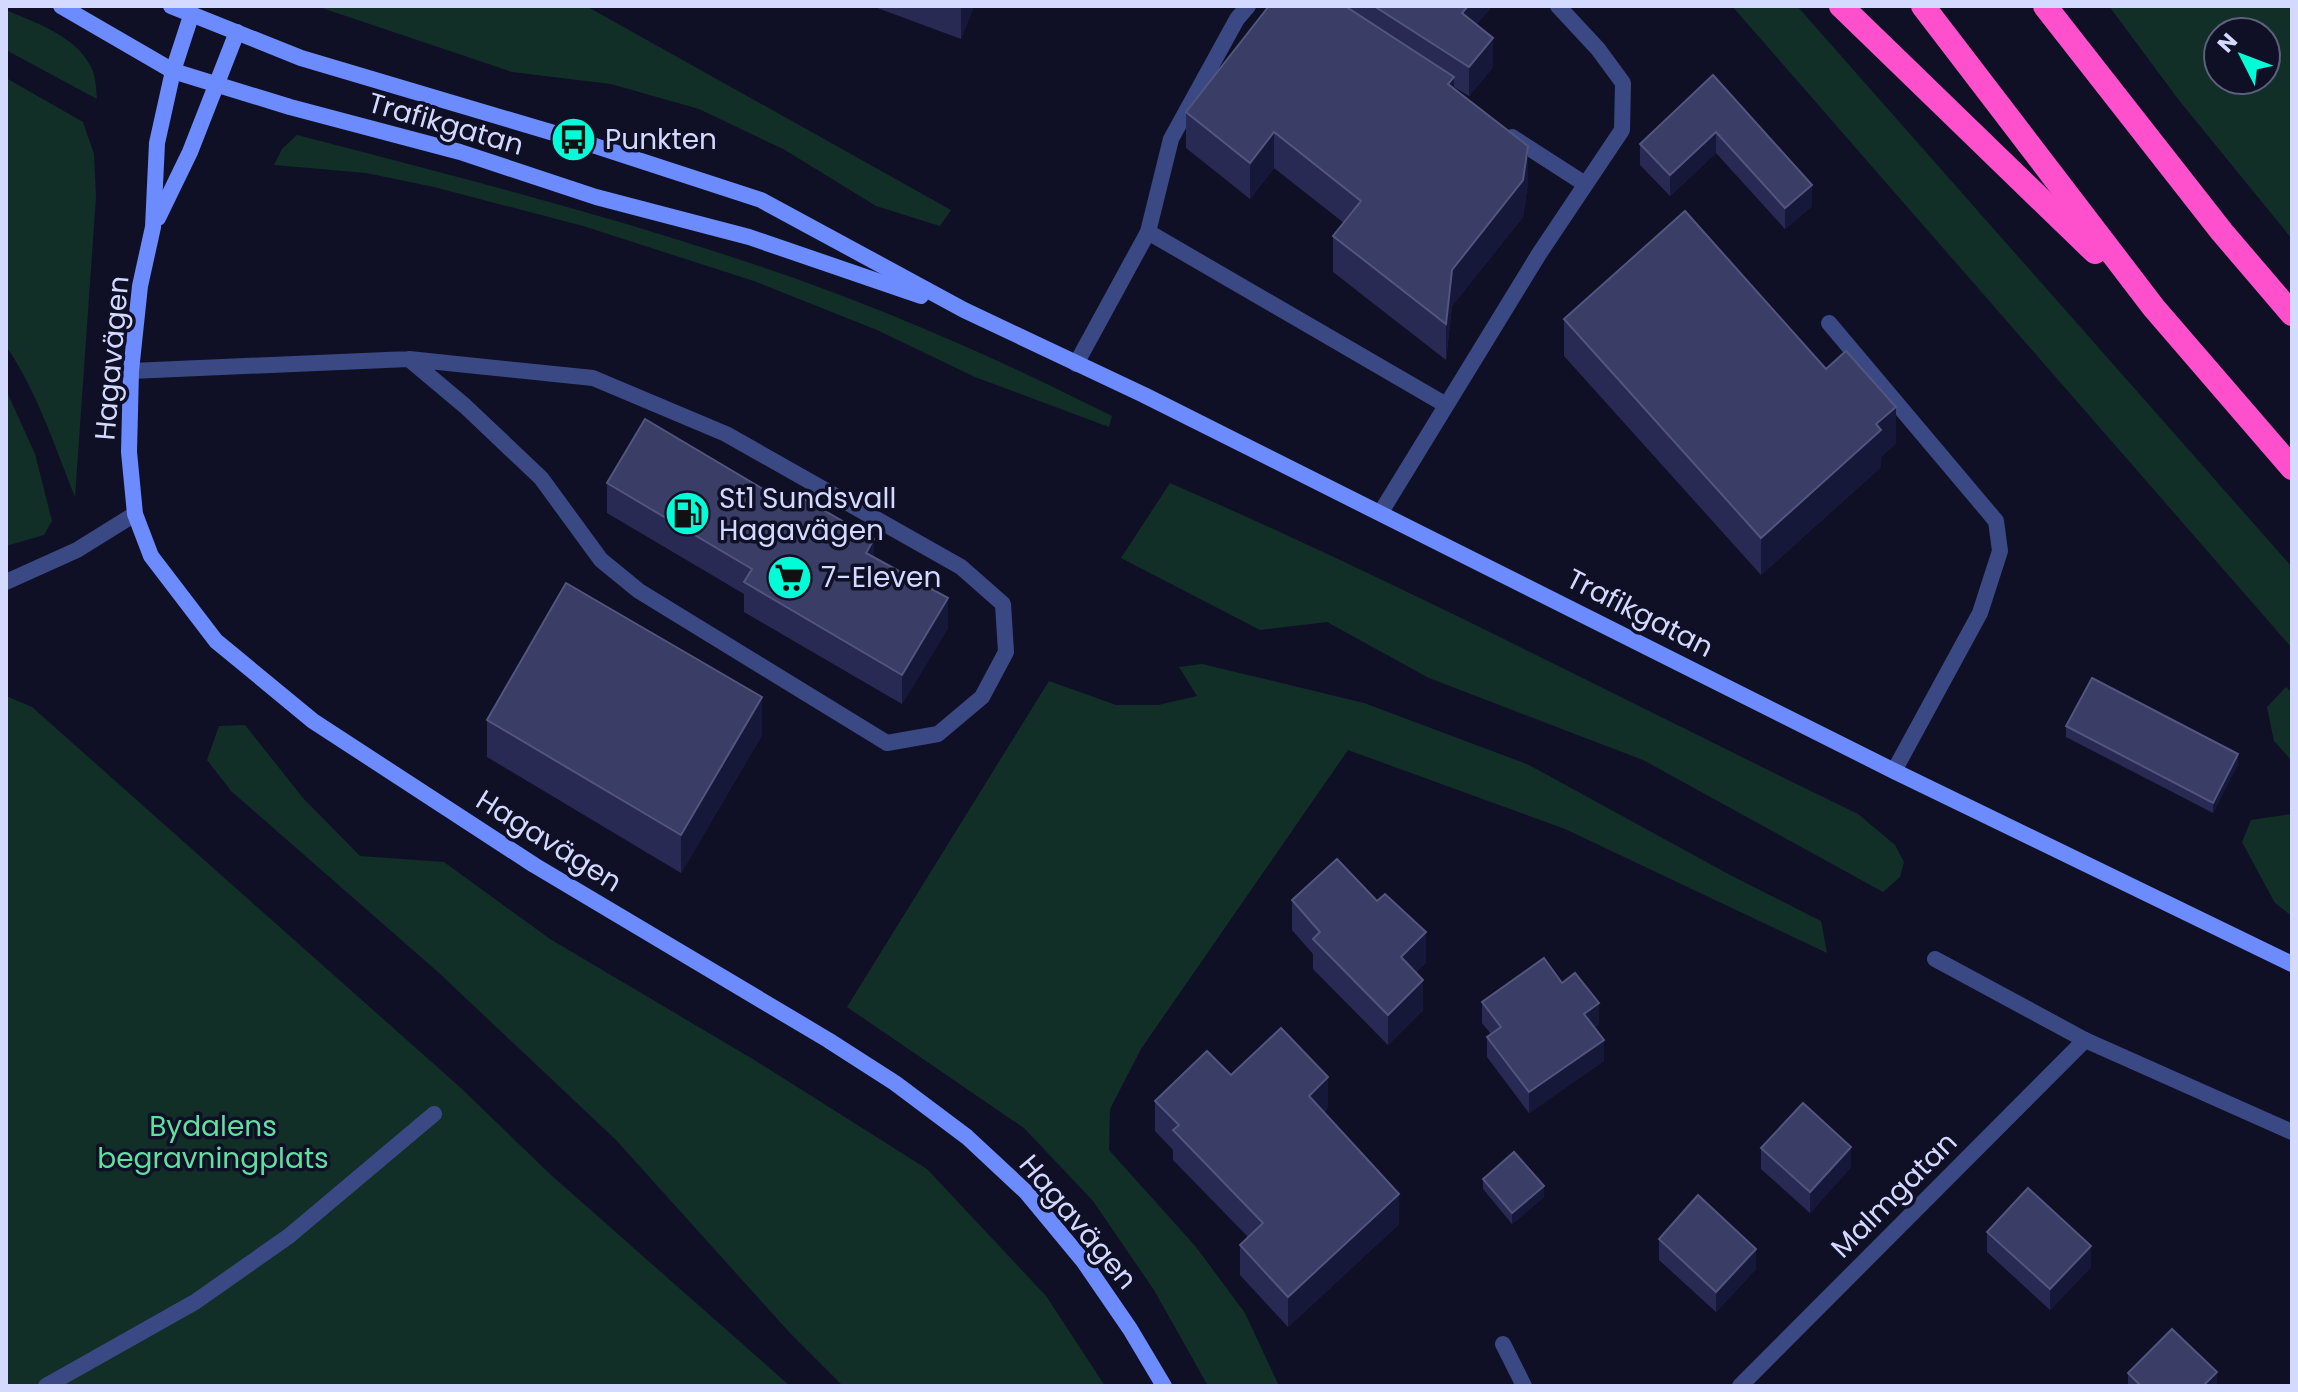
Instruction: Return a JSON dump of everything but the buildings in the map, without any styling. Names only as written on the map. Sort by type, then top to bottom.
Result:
[{"type":"highway","points":[[1841,6],[2154,308]]},
{"type":"highway","points":[[1923,6],[2154,308],[2292,468]]},
{"type":"highway","points":[[2045,6],[2222,232],[2292,314]]},
{"type":"main road","name":"Trafikgatan","points":[[61,6],[173,71],[290,107],[460,152],[596,197],[749,237],[964,310]]},
{"type":"main road","name":"Trafikgatan","points":[[171,6],[301,58],[574,139],[761,200],[964,310],[1144,395],[1894,771],[2292,964]]},
{"type":"main road","name":"Hagavägen","points":[[191,16],[173,71],[157,143],[153,227],[140,286],[131,371],[129,452],[135,514],[151,556],[216,641],[313,721],[534,865],[839,1047],[895,1083],[967,1137],[1026,1192],[1084,1262],[1164,1386]]},
{"type":"main road","name":"Hagavägen","points":[[153,227],[190,152],[237,32]]},
{"type":"street","points":[[1076,364],[1148,232],[1171,139],[1237,19],[1248,6]]},
{"type":"street","points":[[1381,512],[1585,184],[1622,130],[1623,83],[1598,49],[1558,6]]},
{"type":"street","points":[[1493,125],[1585,184]]},
{"type":"street","points":[[1148,232],[1446,405]]},
{"type":"street","points":[[1829,323],[1996,521],[2000,551],[1980,613],[1894,771]]},
{"type":"street","points":[[131,371],[409,359],[593,378],[726,434],[961,567],[1003,604],[1006,652],[982,697],[938,734],[887,743],[639,591],[601,560],[541,478],[465,406],[409,359]]},
{"type":"street","points":[[6,582],[77,550],[135,514]]},
{"type":"street","points":[[1935,959],[2085,1040],[2292,1132]]},
{"type":"street","name":"Malmgatan","points":[[1740,1386],[2085,1040]]},
{"type":"street","points":[[46,1386],[195,1302],[289,1236],[434,1114]]},
{"type":"street","points":[[1503,1344],[1524,1386]]},
{"type":"green space","points":[[316,6],[586,6],[951,210],[940,226],[876,206],[785,150],[699,109],[611,84],[512,72]]},
{"type":"green space","points":[[1732,6],[1797,6],[2292,567],[2292,648]]},
{"type":"green space","points":[[2109,6],[2292,6],[2292,239],[2178,99]]},
{"type":"green space","points":[[6,10],[54,32],[76,47],[93,71],[97,99],[6,50]]},
{"type":"green space","points":[[6,78],[83,122],[94,154],[96,197],[75,497],[36,400],[6,346]]},
{"type":"green space","points":[[297,135],[585,212],[802,281],[937,334],[1025,374],[1112,416],[1109,427],[975,377],[877,330],[754,281],[583,226],[434,187],[366,173],[274,165],[282,149]]},
{"type":"green space","points":[[6,390],[35,454],[52,521],[44,535],[6,546]]},
{"type":"green space","points":[[1170,483],[1430,603],[1858,814],[1895,845],[1904,862],[1900,877],[1883,892],[1643,760],[1429,678],[1327,622],[1260,630],[1121,558]]},
{"type":"green space","points":[[1202,664],[1364,703],[1529,765],[1821,921],[1827,953],[1565,829],[1348,750],[1141,1049],[1110,1109],[1109,1150],[1196,1247],[1245,1313],[1279,1386],[1208,1386],[1154,1290],[1093,1201],[1024,1128],[847,1007],[1049,681],[1116,705],[1158,705],[1197,696],[1179,667]]},
{"type":"green space","points":[[2286,687],[2292,693],[2292,761],[2274,741],[2267,707]]},
{"type":"green space","name":"Bydalens begravningplats","points":[[6,696],[32,707],[790,1386],[6,1386]]},
{"type":"green space","points":[[245,725],[303,798],[360,856],[444,862],[550,939],[756,1061],[927,1169],[1046,1296],[1105,1386],[843,1386],[790,1333],[616,1140],[438,972],[231,791],[207,760],[219,726]]},
{"type":"green space","points":[[2292,814],[2292,916],[2275,903],[2242,842],[2251,820]]},
{"type":"place","name":"Punkten","points":[[574,139]]},
{"type":"place","name":"St1 Sundsvall Hagavägen","points":[[688,514]]},
{"type":"place","name":"7-Eleven","points":[[790,577]]}]
